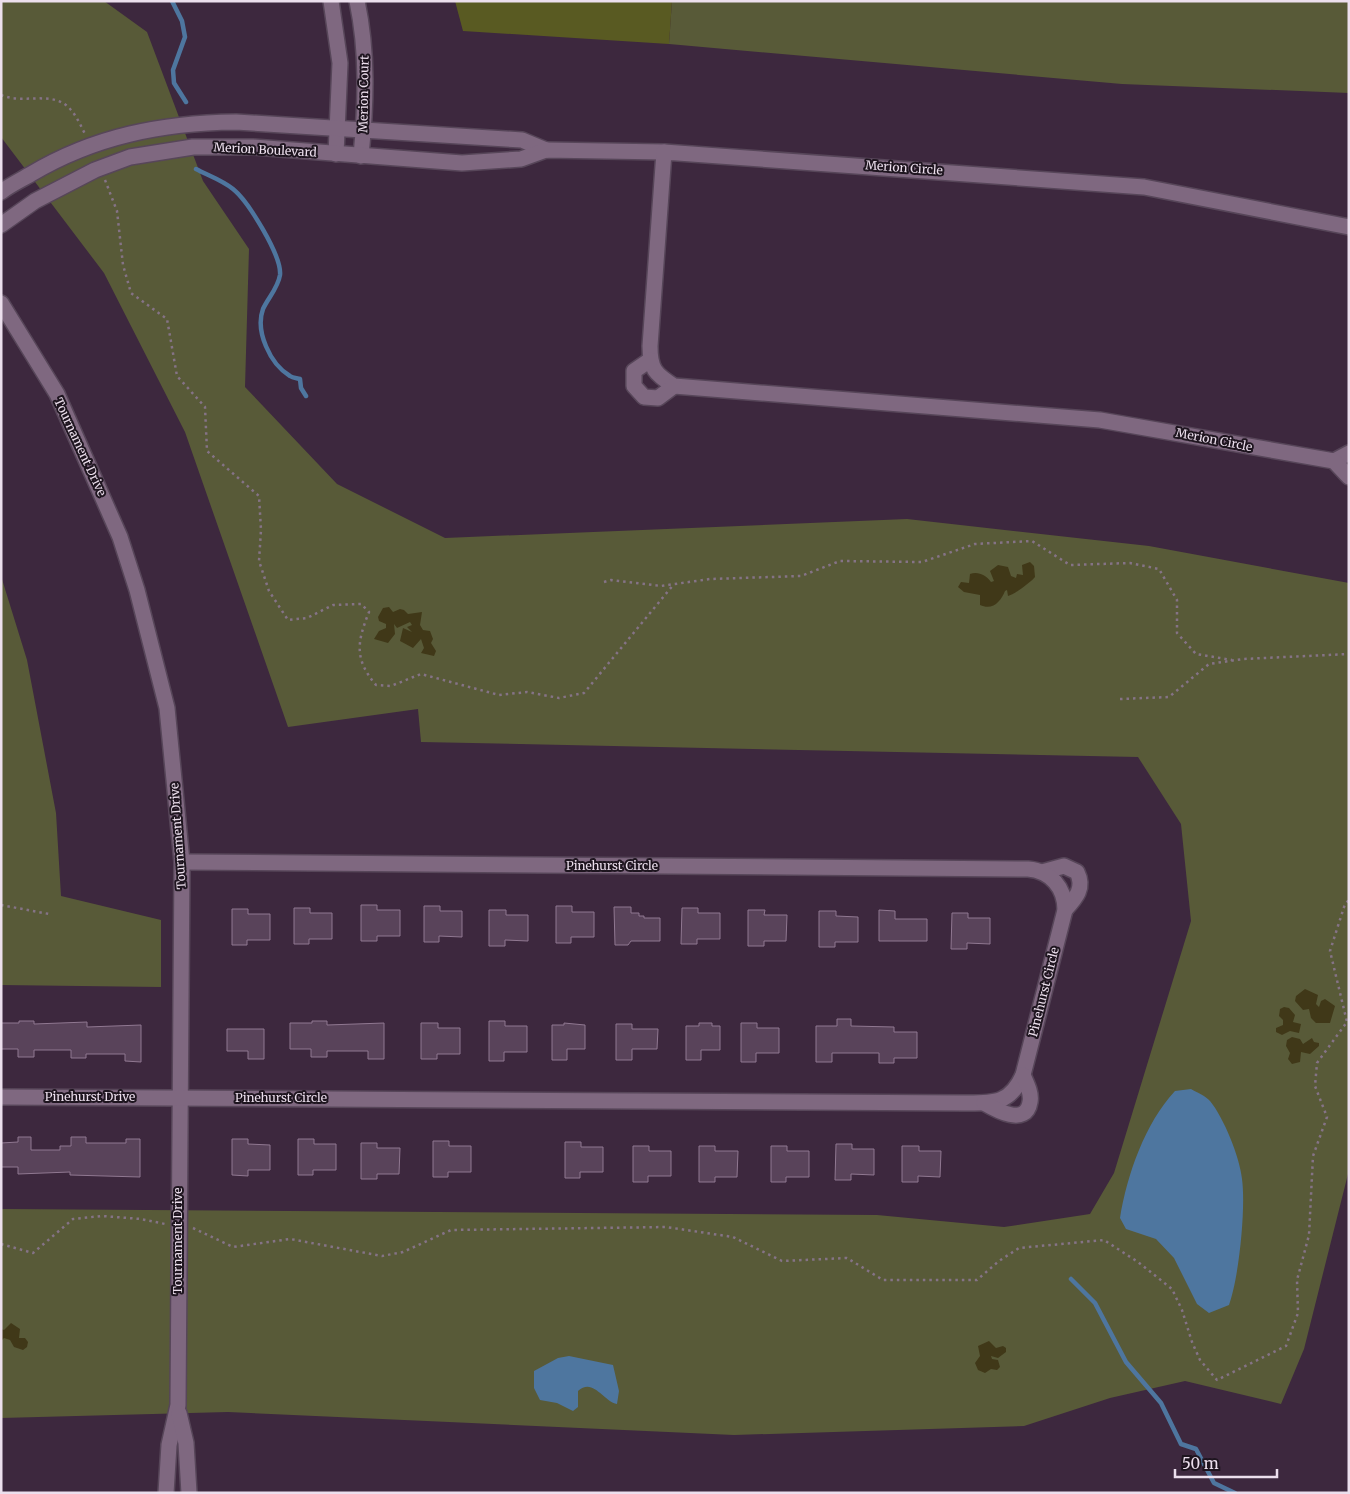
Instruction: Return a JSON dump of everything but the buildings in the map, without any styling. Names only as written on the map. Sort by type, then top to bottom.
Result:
[{"type":"street","name":"Merion Court","points":[[331,1],[340,63],[336,154]]},
{"type":"street","name":"Merion Court","points":[[357,1],[363,31],[366,73],[361,156]]},
{"type":"street","name":"Merion Boulevard","points":[[1,192],[50,163],[91,145],[137,132],[189,123],[236,122],[522,140],[546,150]]},
{"type":"street","name":"Merion Boulevard","points":[[1,225],[35,201],[100,168],[130,157],[192,147],[253,147],[462,164],[521,159],[546,150],[664,152]]},
{"type":"street","name":"Merion Circle","points":[[664,152],[1144,187],[1349,227]]},
{"type":"street","points":[[650,360],[634,371],[634,386],[644,396],[658,398],[674,386],[656,375],[650,360],[664,152]]},
{"type":"street","name":"Tournament Drive","points":[[1,303],[57,394],[96,479],[126,554],[137,590],[166,708],[182,862],[178,1406],[186,1443],[188,1493]]},
{"type":"street","name":"Merion Circle","points":[[674,386],[1100,420],[1334,461]]},
{"type":"street","points":[[1349,453],[1334,461],[1349,478]]},
{"type":"street","name":"Pinehurst Circle","points":[[179,1098],[984,1103],[997,1101],[1009,1096],[1018,1086],[1023,1075],[1065,910],[1078,896],[1080,889],[1077,872],[1064,866],[1042,872],[1028,869],[182,862]]},
{"type":"street","points":[[1042,872],[1052,878],[1064,895],[1065,910]]},
{"type":"street","name":"Pinehurst Circle","points":[[984,1103],[1004,1114],[1018,1115],[1024,1112],[1030,1102],[1030,1097],[1023,1075]]},
{"type":"street","name":"Pinehurst Drive","points":[[1,1096],[179,1098]]},
{"type":"street","name":"Tournament Drive","points":[[166,1493],[169,1445],[178,1406]]},
{"type":"path","points":[[1,95],[9,98],[56,99],[71,110],[91,145]]},
{"type":"path","points":[[100,168],[117,211],[123,265],[131,294],[167,319],[177,376],[205,407],[207,451],[259,496],[261,530],[259,561],[270,591],[288,620],[307,618],[333,605],[361,604],[368,612],[358,650],[365,672],[376,685],[391,686],[421,674],[499,695],[528,692],[559,698],[584,693],[674,584]]},
{"type":"path","points":[[604,582],[611,580],[661,586],[710,579],[801,576],[840,561],[922,562],[975,544],[1032,541],[1070,566],[1130,564],[1159,569],[1177,600],[1177,633],[1196,654],[1232,660]]},
{"type":"path","points":[[1120,699],[1169,697],[1209,664],[1232,660],[1349,654]]},
{"type":"path","points":[[1,1244],[33,1253],[73,1219],[102,1216],[190,1226],[233,1246],[290,1239],[382,1256],[404,1252],[451,1230],[666,1227],[733,1237],[782,1261],[847,1258],[883,1280],[977,1280],[1019,1248],[1104,1240],[1138,1262],[1172,1289],[1182,1310],[1200,1360],[1216,1380],[1286,1346],[1298,1314],[1297,1280],[1309,1234],[1312,1156],[1327,1117],[1314,1086],[1318,1063],[1347,1022],[1330,951],[1345,904],[1349,900]]},
{"type":"path","points":[[1,905],[49,914]]},
{"type":"green space","points":[[1,1],[104,1],[147,32],[203,181],[249,249],[245,387],[337,484],[445,538],[907,519],[1149,546],[1349,583],[1349,1170],[1304,1349],[1281,1404],[1185,1381],[1110,1398],[1024,1426],[734,1435],[228,1412],[1,1418],[1,1209],[877,1215],[1004,1227],[1090,1214],[1114,1173],[1191,921],[1181,824],[1138,757],[421,742],[418,709],[288,727],[185,432],[104,273],[1,137]]},
{"type":"green space","points":[[672,1],[1349,1],[1349,93],[1122,84],[669,44]]},
{"type":"green space","points":[[1,576],[27,660],[56,813],[61,896],[161,920],[161,987],[1,985]]},
{"type":"shaded area","points":[[455,1],[672,1],[669,44],[463,31]]},
{"type":"sand","points":[[1030,562],[1034,566],[1035,577],[1023,588],[1011,595],[1008,596],[1007,590],[1005,591],[999,601],[993,606],[985,607],[980,605],[980,595],[964,592],[958,587],[961,582],[969,583],[970,574],[973,573],[982,574],[991,582],[994,581],[990,571],[998,565],[1008,567],[1011,576],[1016,578],[1017,574],[1023,575],[1022,565]]},
{"type":"sand","points":[[389,607],[393,612],[400,609],[408,614],[422,612],[420,625],[423,630],[430,631],[433,639],[431,643],[436,651],[434,656],[421,653],[424,648],[421,639],[413,648],[400,641],[403,628],[412,632],[407,627],[412,625],[410,622],[397,628],[394,624],[395,634],[388,643],[374,639],[379,631],[386,628],[386,624],[379,621],[378,617],[383,608]]},
{"type":"sand","points":[[1305,989],[1318,995],[1316,1004],[1319,1007],[1321,1001],[1325,999],[1335,1006],[1330,1023],[1316,1023],[1311,1018],[1309,1009],[1303,1010],[1295,1001],[1296,996]]},
{"type":"sand","points":[[1284,1007],[1289,1008],[1295,1015],[1293,1022],[1301,1024],[1299,1033],[1290,1031],[1282,1035],[1276,1032],[1276,1028],[1283,1025],[1283,1020],[1279,1016],[1280,1009]]},
{"type":"sand","points":[[1292,1037],[1300,1039],[1303,1044],[1312,1038],[1314,1042],[1319,1043],[1319,1046],[1310,1054],[1301,1052],[1300,1062],[1292,1064],[1288,1059],[1290,1053],[1286,1046],[1287,1040]]},
{"type":"sand","points":[[11,1323],[20,1329],[19,1338],[25,1338],[28,1342],[27,1347],[23,1350],[14,1347],[10,1340],[4,1338],[1,1341],[1,1329],[4,1330]]},
{"type":"sand","points":[[989,1341],[996,1348],[1003,1346],[1006,1348],[1006,1352],[998,1358],[991,1356],[992,1359],[998,1360],[1000,1367],[997,1370],[991,1369],[985,1373],[978,1370],[975,1363],[980,1356],[978,1346]]},
{"type":"water","points":[[1191,1089],[1208,1099],[1221,1117],[1235,1150],[1242,1179],[1242,1224],[1239,1260],[1233,1293],[1229,1305],[1209,1313],[1197,1304],[1174,1258],[1156,1239],[1126,1229],[1120,1218],[1127,1185],[1146,1134],[1164,1104],[1175,1091]]},
{"type":"water","points":[[569,1356],[613,1365],[619,1391],[617,1404],[593,1388],[588,1387],[583,1387],[578,1391],[578,1407],[573,1411],[557,1403],[540,1400],[534,1388],[534,1371],[558,1358]]},
{"type":"waterway","points":[[172,1],[182,21],[185,37],[173,70],[174,83],[186,102]]},
{"type":"waterway","points":[[196,169],[224,183],[239,195],[255,216],[276,255],[280,275],[275,289],[263,309],[261,318],[263,337],[276,364],[290,376],[300,379],[301,388],[306,396]]},
{"type":"waterway","points":[[1071,1279],[1095,1303],[1126,1362],[1161,1403],[1181,1444],[1196,1449],[1214,1483],[1235,1493]]}]
